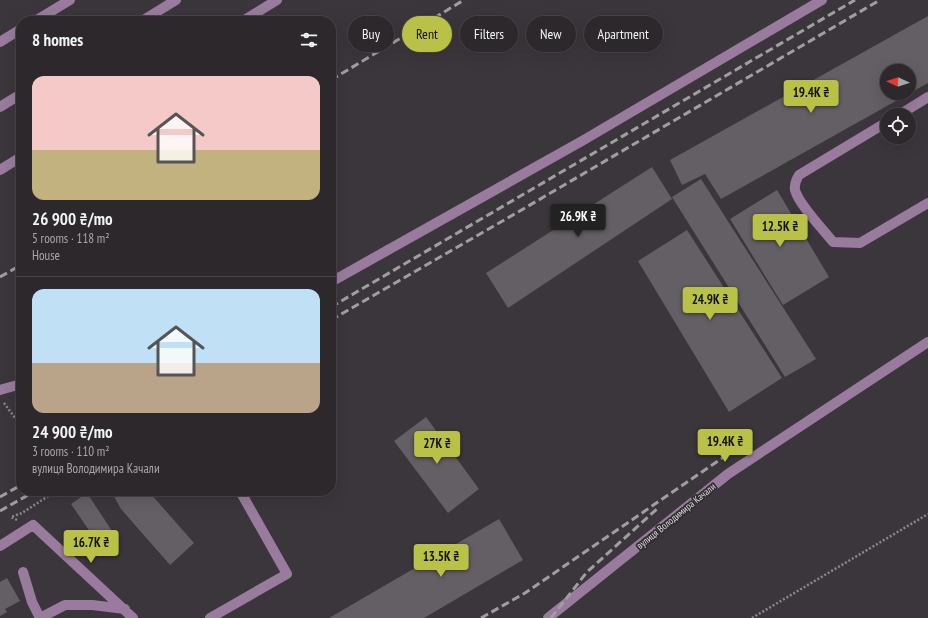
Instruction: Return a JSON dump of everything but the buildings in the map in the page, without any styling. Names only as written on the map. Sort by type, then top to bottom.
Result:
[{"type":"street","points":[[43,16],[70,0]]},
{"type":"street","points":[[150,16],[176,0]]},
{"type":"street","points":[[251,16],[277,0]]},
{"type":"street","points":[[336,279],[582,141],[822,0]]},
{"type":"street","points":[[0,42],[16,32]]},
{"type":"street","points":[[0,107],[16,97]]},
{"type":"street","points":[[910,108],[928,97]]},
{"type":"street","points":[[880,126],[799,175],[795,181],[795,190],[802,203],[833,242],[860,243],[928,203]]},
{"type":"street","points":[[0,170],[16,160]]},
{"type":"street","name":"вулиця Володимира Качали","points":[[548,618],[728,474],[928,342]]},
{"type":"street","points":[[0,390],[16,385]]},
{"type":"street","points":[[210,618],[287,574],[243,496]]},
{"type":"street","points":[[0,546],[33,525],[133,618]]},
{"type":"street","points":[[22,572],[32,602],[40,618],[66,605],[92,605],[125,609]]},
{"type":"street","points":[[560,618],[570,600]]},
{"type":"path","points":[[3,401],[16,419]]},
{"type":"path","points":[[22,513],[48,496]]},
{"type":"path","points":[[752,618],[928,514]]},
{"type":"railway","points":[[336,77],[464,0]]},
{"type":"railway","points":[[336,304],[855,0]]},
{"type":"railway","points":[[336,317],[880,0]]},
{"type":"railway","points":[[0,277],[16,268]]},
{"type":"railway","points":[[481,618],[525,593],[750,439]]},
{"type":"railway","points":[[0,497],[16,488]]},
{"type":"railway","points":[[0,511],[26,496]]},
{"type":"railway","points":[[551,618],[587,572],[658,508]]}]
